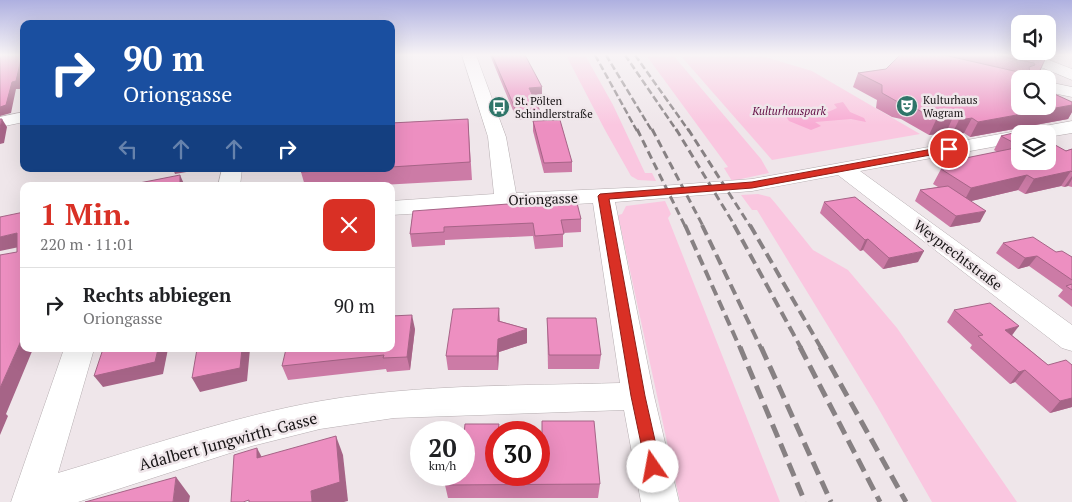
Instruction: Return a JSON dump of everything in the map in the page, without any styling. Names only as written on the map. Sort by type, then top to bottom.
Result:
[{"type":"street","points":[[477,78],[497,137],[506,200]]},
{"type":"street","points":[[1056,89],[1072,92]]},
{"type":"street","points":[[1056,104],[1064,108]]},
{"type":"street","points":[[0,122],[20,119]]},
{"type":"street","name":"Oriongasse","points":[[395,208],[603,196],[752,185],[1011,138]]},
{"type":"street","name":"Weyprechtstraße","points":[[844,169],[1072,340]]},
{"type":"street","points":[[603,196],[638,396],[660,502]]},
{"type":"street","points":[[31,500],[78,352]]},
{"type":"street","name":"Adalbert Jungwirth-Gasse","points":[[31,500],[252,431],[320,416],[394,404],[638,396]]},
{"type":"green space","points":[[578,78],[598,78],[613,105],[645,173],[652,173],[656,181],[638,180],[631,176]]},
{"type":"green space","points":[[663,78],[693,78],[761,159],[769,173],[732,181],[724,168],[728,167]]},
{"type":"green space","name":"Kulturhauspark","points":[[701,78],[825,78],[920,134],[772,160]]},
{"type":"green space","points":[[758,194],[770,197],[813,250],[848,270],[897,328],[1017,502],[932,502],[877,406],[757,210],[752,210],[741,195]]},
{"type":"green space","points":[[665,201],[671,214],[668,218],[780,502],[680,502],[618,215],[622,214],[626,206]]},
{"type":"shaded area","points":[[843,102],[850,112],[864,118],[866,122],[851,119],[815,122],[821,126],[811,130],[789,121],[783,112],[800,109],[813,113],[828,112],[837,108],[834,104]]},
{"type":"building","points":[[0,78],[17,78],[16,81],[12,82],[6,105],[0,107]]},
{"type":"building","points":[[502,78],[537,78],[542,87],[529,88],[540,111],[517,113]]},
{"type":"building","points":[[869,78],[1011,78],[1011,115],[1017,115],[978,122],[972,118],[959,120],[953,117],[936,120],[908,104],[898,102],[882,93],[882,85]]},
{"type":"building","points":[[1056,95],[1072,102],[1072,105],[1056,108]]},
{"type":"building","points":[[468,119],[470,162],[395,167],[395,123]]},
{"type":"building","points":[[560,120],[572,162],[544,163],[533,121]]},
{"type":"building","points":[[1011,134],[1011,141],[1001,136]]},
{"type":"building","points":[[1056,145],[1066,151],[1072,149],[1072,172],[1034,179],[1027,175],[971,188],[941,169],[953,167],[946,162],[1011,149],[1011,170],[1056,170]]},
{"type":"building","points":[[180,175],[180,182],[144,182]]},
{"type":"building","points":[[948,186],[986,211],[956,216],[920,190]]},
{"type":"building","points":[[855,197],[924,251],[889,258],[868,239],[865,240],[824,202]]},
{"type":"building","points":[[576,199],[581,219],[561,220],[564,234],[535,236],[533,223],[444,227],[444,232],[410,234],[413,211]]},
{"type":"building","points":[[20,213],[20,343],[0,388],[0,255],[17,252],[17,233],[0,237],[0,217]]},
{"type":"building","points":[[1033,237],[1056,252],[1062,251],[1072,257],[1072,280],[1037,256],[1025,258],[1003,243]]},
{"type":"building","points":[[1072,284],[1072,290],[1066,286]]},
{"type":"building","points":[[990,303],[1019,326],[1005,330],[1048,365],[1066,360],[1072,365],[1072,398],[1060,401],[1025,370],[1019,372],[978,336],[983,335],[954,310]]},
{"type":"building","points":[[499,308],[498,321],[527,329],[498,339],[497,356],[446,356],[453,309]]},
{"type":"building","points":[[412,315],[407,357],[383,358],[384,355],[282,366],[285,352],[395,352],[395,316]]},
{"type":"building","points":[[547,318],[596,318],[601,355],[549,355]]},
{"type":"building","points":[[102,352],[157,352],[155,362],[94,376]]},
{"type":"building","points":[[196,352],[242,352],[240,368],[192,378]]},
{"type":"building","points":[[550,421],[594,421],[600,484],[550,484]]},
{"type":"building","points":[[475,424],[485,424],[485,485],[475,485]]},
{"type":"building","points":[[336,436],[340,482],[311,491],[312,502],[249,502],[249,500],[231,502],[234,455],[257,448],[257,458]]},
{"type":"building","points":[[176,477],[173,502],[85,502]]},
{"type":"railway","points":[[608,78],[637,131]]},
{"type":"railway","points":[[620,78],[652,131]]},
{"type":"railway","points":[[641,78],[677,131]]},
{"type":"railway","points":[[652,78],[689,131]]},
{"type":"railway","points":[[637,129],[685,226]]},
{"type":"railway","points":[[652,129],[703,226]]},
{"type":"railway","points":[[676,129],[735,226]]},
{"type":"railway","points":[[688,129],[750,226]]},
{"type":"railway","points":[[685,225],[740,348]]},
{"type":"railway","points":[[702,225],[761,348]]},
{"type":"railway","points":[[734,225],[801,348]]},
{"type":"railway","points":[[750,225],[821,348]]},
{"type":"railway","points":[[740,347],[805,502]]},
{"type":"railway","points":[[761,347],[831,502]]},
{"type":"railway","points":[[800,347],[880,502]]},
{"type":"railway","points":[[820,347],[906,502]]},
{"type":"place","name":"Kulturhaus Wagram","points":[[907,106]]},
{"type":"place","name":"St. Pölten Schindlerstraße","points":[[499,107]]},
{"type":"route","points":[[653,467],[638,396],[603,196],[752,185],[949,149]]}]
